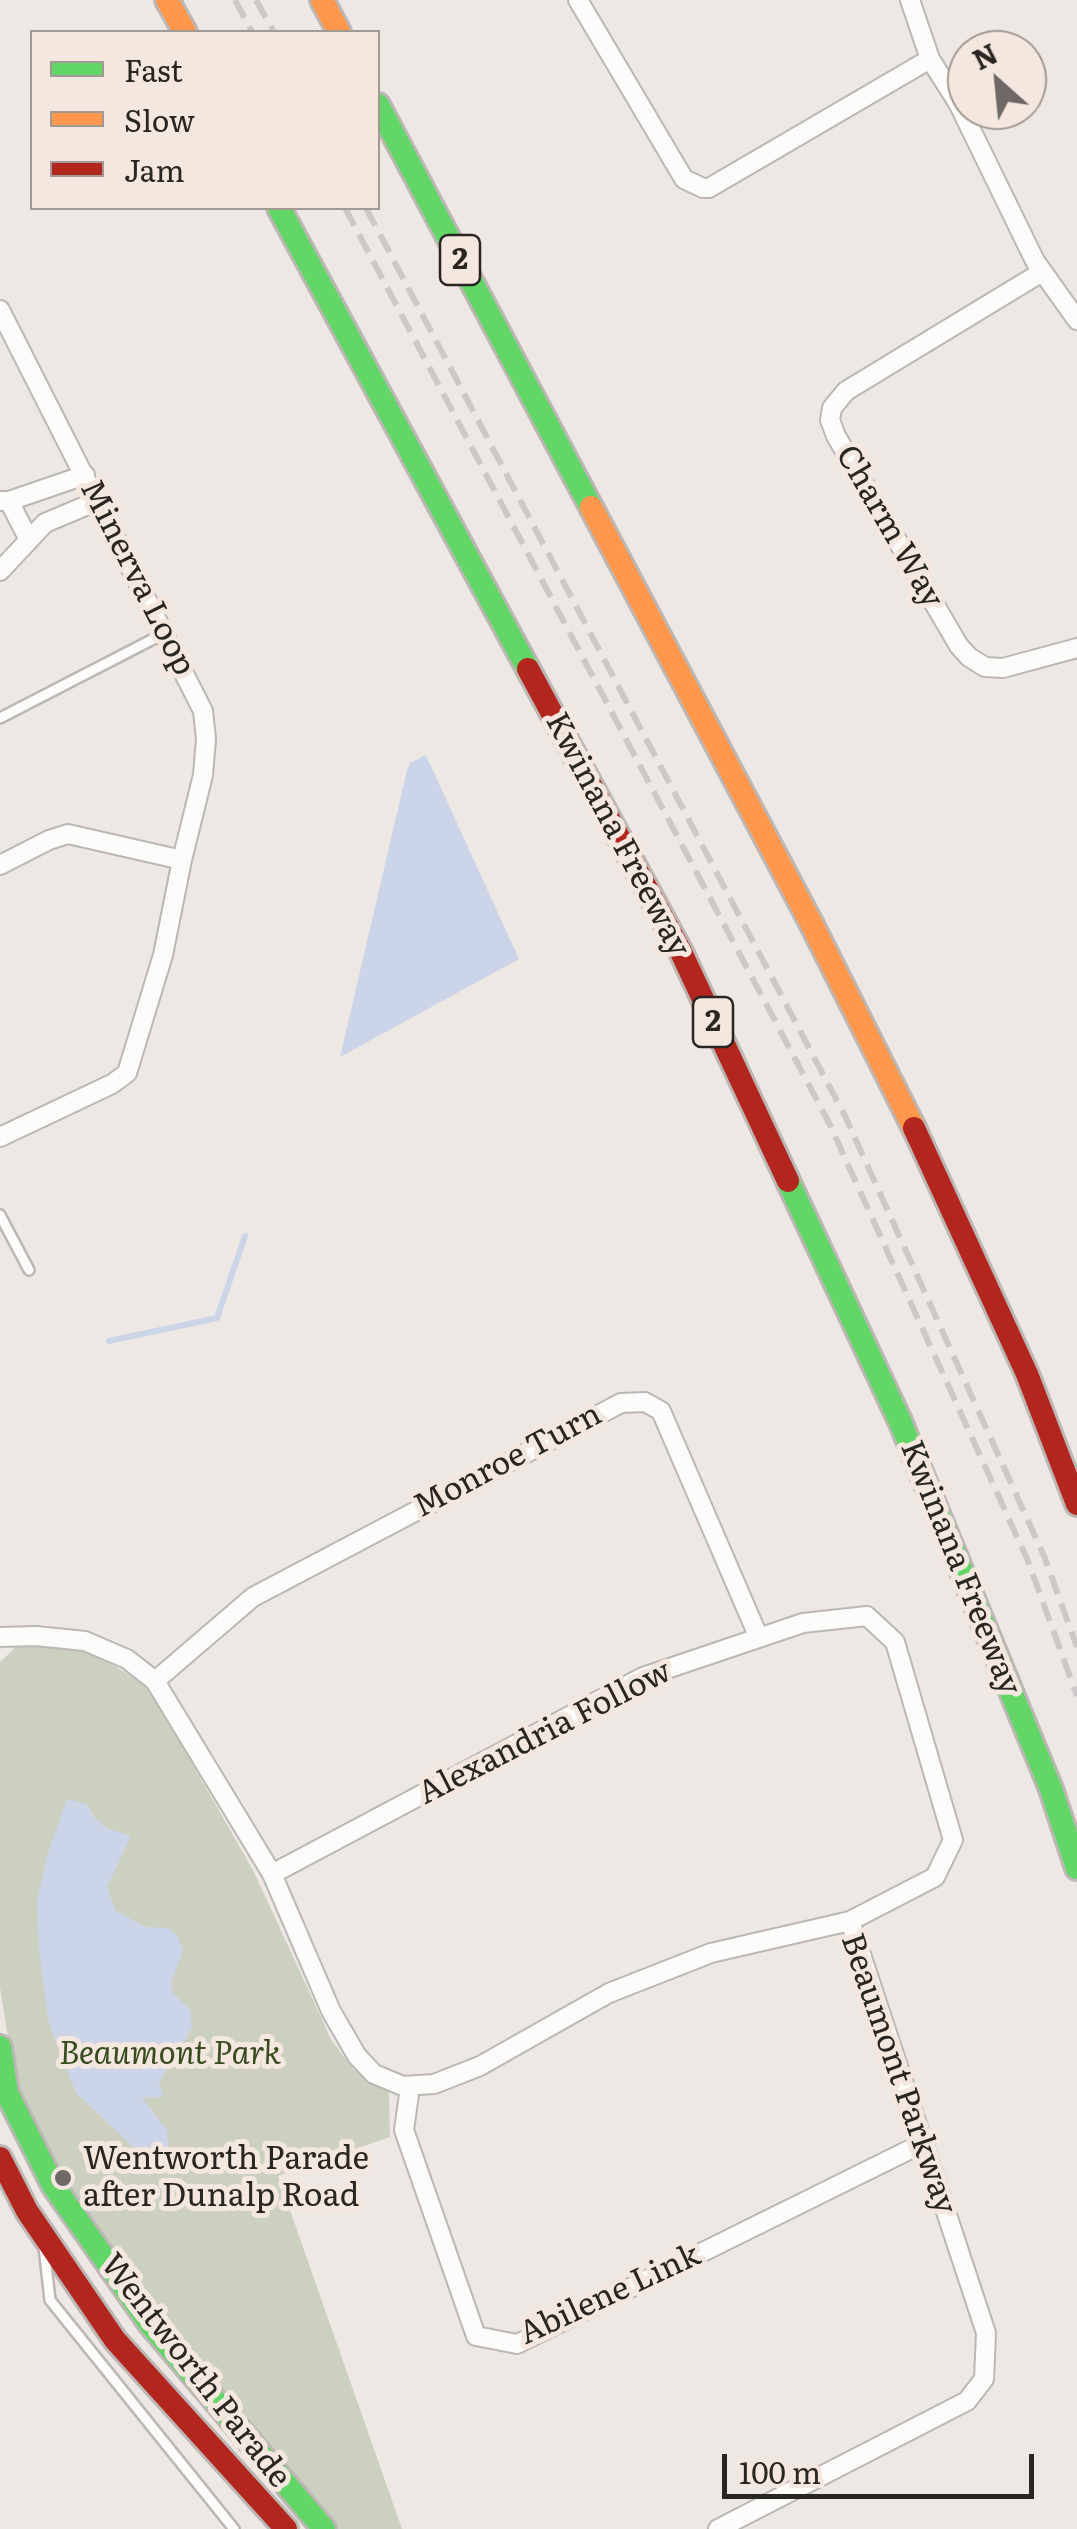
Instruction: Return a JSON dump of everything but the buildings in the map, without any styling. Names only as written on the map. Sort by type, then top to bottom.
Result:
[{"type":"main road","points":[[167,0],[183,30]]},
{"type":"main road","points":[[322,0],[339,30]]},
{"type":"main road","name":"2","points":[[380,109],[810,921],[925,1150],[1027,1374],[1077,1504]]},
{"type":"main road","name":"Kwinana Freeway","points":[[281,210],[680,952],[900,1421],[1051,1789],[1077,1868]]},
{"type":"main road","name":"Wentworth Parade","points":[[0,2047],[3,2094],[54,2184],[150,2324],[324,2529]]},
{"type":"main road","name":"Wentworth Parade","points":[[0,2158],[42,2233],[116,2340],[286,2529]]},
{"type":"street","points":[[578,0],[684,179],[703,188],[930,58]]},
{"type":"street","points":[[910,0],[930,58],[958,103],[1042,272],[1077,320]]},
{"type":"street","name":"Charm Way","points":[[1042,272],[846,391],[832,408],[830,420],[959,646],[969,657],[985,667],[1003,668],[1077,648]]},
{"type":"street","name":"Minerva Loop","points":[[0,310],[203,710],[206,739],[203,775],[163,955],[128,1073],[0,1137]]},
{"type":"street","points":[[29,540],[4,501],[85,475]]},
{"type":"street","points":[[0,571],[45,523],[97,501]]},
{"type":"street","points":[[0,865],[68,834],[182,860]]},
{"type":"street","name":"Monroe Turn","points":[[156,1681],[253,1597],[621,1402],[645,1402],[661,1411],[758,1638]]},
{"type":"street","name":"Alexandria Follow","points":[[272,1874],[644,1677],[803,1624],[867,1616],[894,1642],[953,1840],[935,1877],[850,1921]]},
{"type":"street","points":[[0,1637],[85,1641],[127,1660],[156,1681],[272,1874],[332,2011],[357,2056],[374,2074],[410,2087]]},
{"type":"street","name":"Beaumont Parkway","points":[[410,2087],[434,2084],[480,2066],[608,1993],[711,1953],[850,1921],[986,2333],[984,2379],[968,2401],[718,2529]]},
{"type":"street","name":"Abilene Link","points":[[410,2087],[404,2130],[476,2336],[516,2344],[924,2143]]},
{"type":"lane","points":[[0,718],[165,633]]},
{"type":"lane","points":[[0,1215],[29,1270]]},
{"type":"lane","points":[[42,2233],[50,2300],[234,2529]]},
{"type":"green space","name":"Beaumont Park","points":[[17,1646],[74,1648],[107,1661],[150,1689],[254,1872],[332,2041],[354,2070],[381,2084],[389,2093],[390,2137],[278,2176],[402,2529],[336,2529],[146,2308],[73,2205],[23,2103],[0,1988],[0,1662]]},
{"type":"water","points":[[426,755],[519,959],[340,1057],[407,770],[410,763]]},
{"type":"water","points":[[67,1799],[87,1804],[108,1829],[131,1836],[107,1887],[115,1910],[145,1927],[168,1928],[176,1934],[183,1950],[171,1983],[173,1993],[190,2010],[192,2028],[159,2082],[163,2097],[142,2098],[167,2130],[168,2149],[159,2156],[144,2157],[76,2093],[49,2024],[37,1901]]},
{"type":"waterway","points":[[109,1341],[217,1318],[245,1236]]},
{"type":"railway","points":[[235,0],[251,30]]},
{"type":"railway","points":[[256,0],[273,30]]},
{"type":"railway","points":[[346,210],[829,1123],[1028,1561],[1077,1696]]},
{"type":"railway","points":[[367,210],[845,1116],[1044,1556],[1077,1647]]},
{"type":"traffic: fast","points":[[380,109],[591,507]]},
{"type":"traffic: fast","points":[[280,210],[528,669]]},
{"type":"traffic: fast","points":[[788,1181],[900,1421],[1051,1789],[1077,1868]]},
{"type":"traffic: fast","points":[[0,2047],[7,2093],[53,2185],[150,2324],[324,2529]]},
{"type":"traffic: slow","points":[[167,0],[184,30]]},
{"type":"traffic: slow","points":[[322,0],[338,30]]},
{"type":"traffic: slow","points":[[591,507],[810,921],[914,1128]]},
{"type":"traffic: jam","points":[[528,669],[681,952],[788,1181]]},
{"type":"traffic: jam","points":[[914,1128],[1027,1374],[1077,1504]]},
{"type":"traffic: jam","points":[[0,2158],[27,2211],[115,2340],[286,2529]]},
{"type":"place","name":"Wentworth Parade after Dunalp Road","points":[[63,2178]]}]
